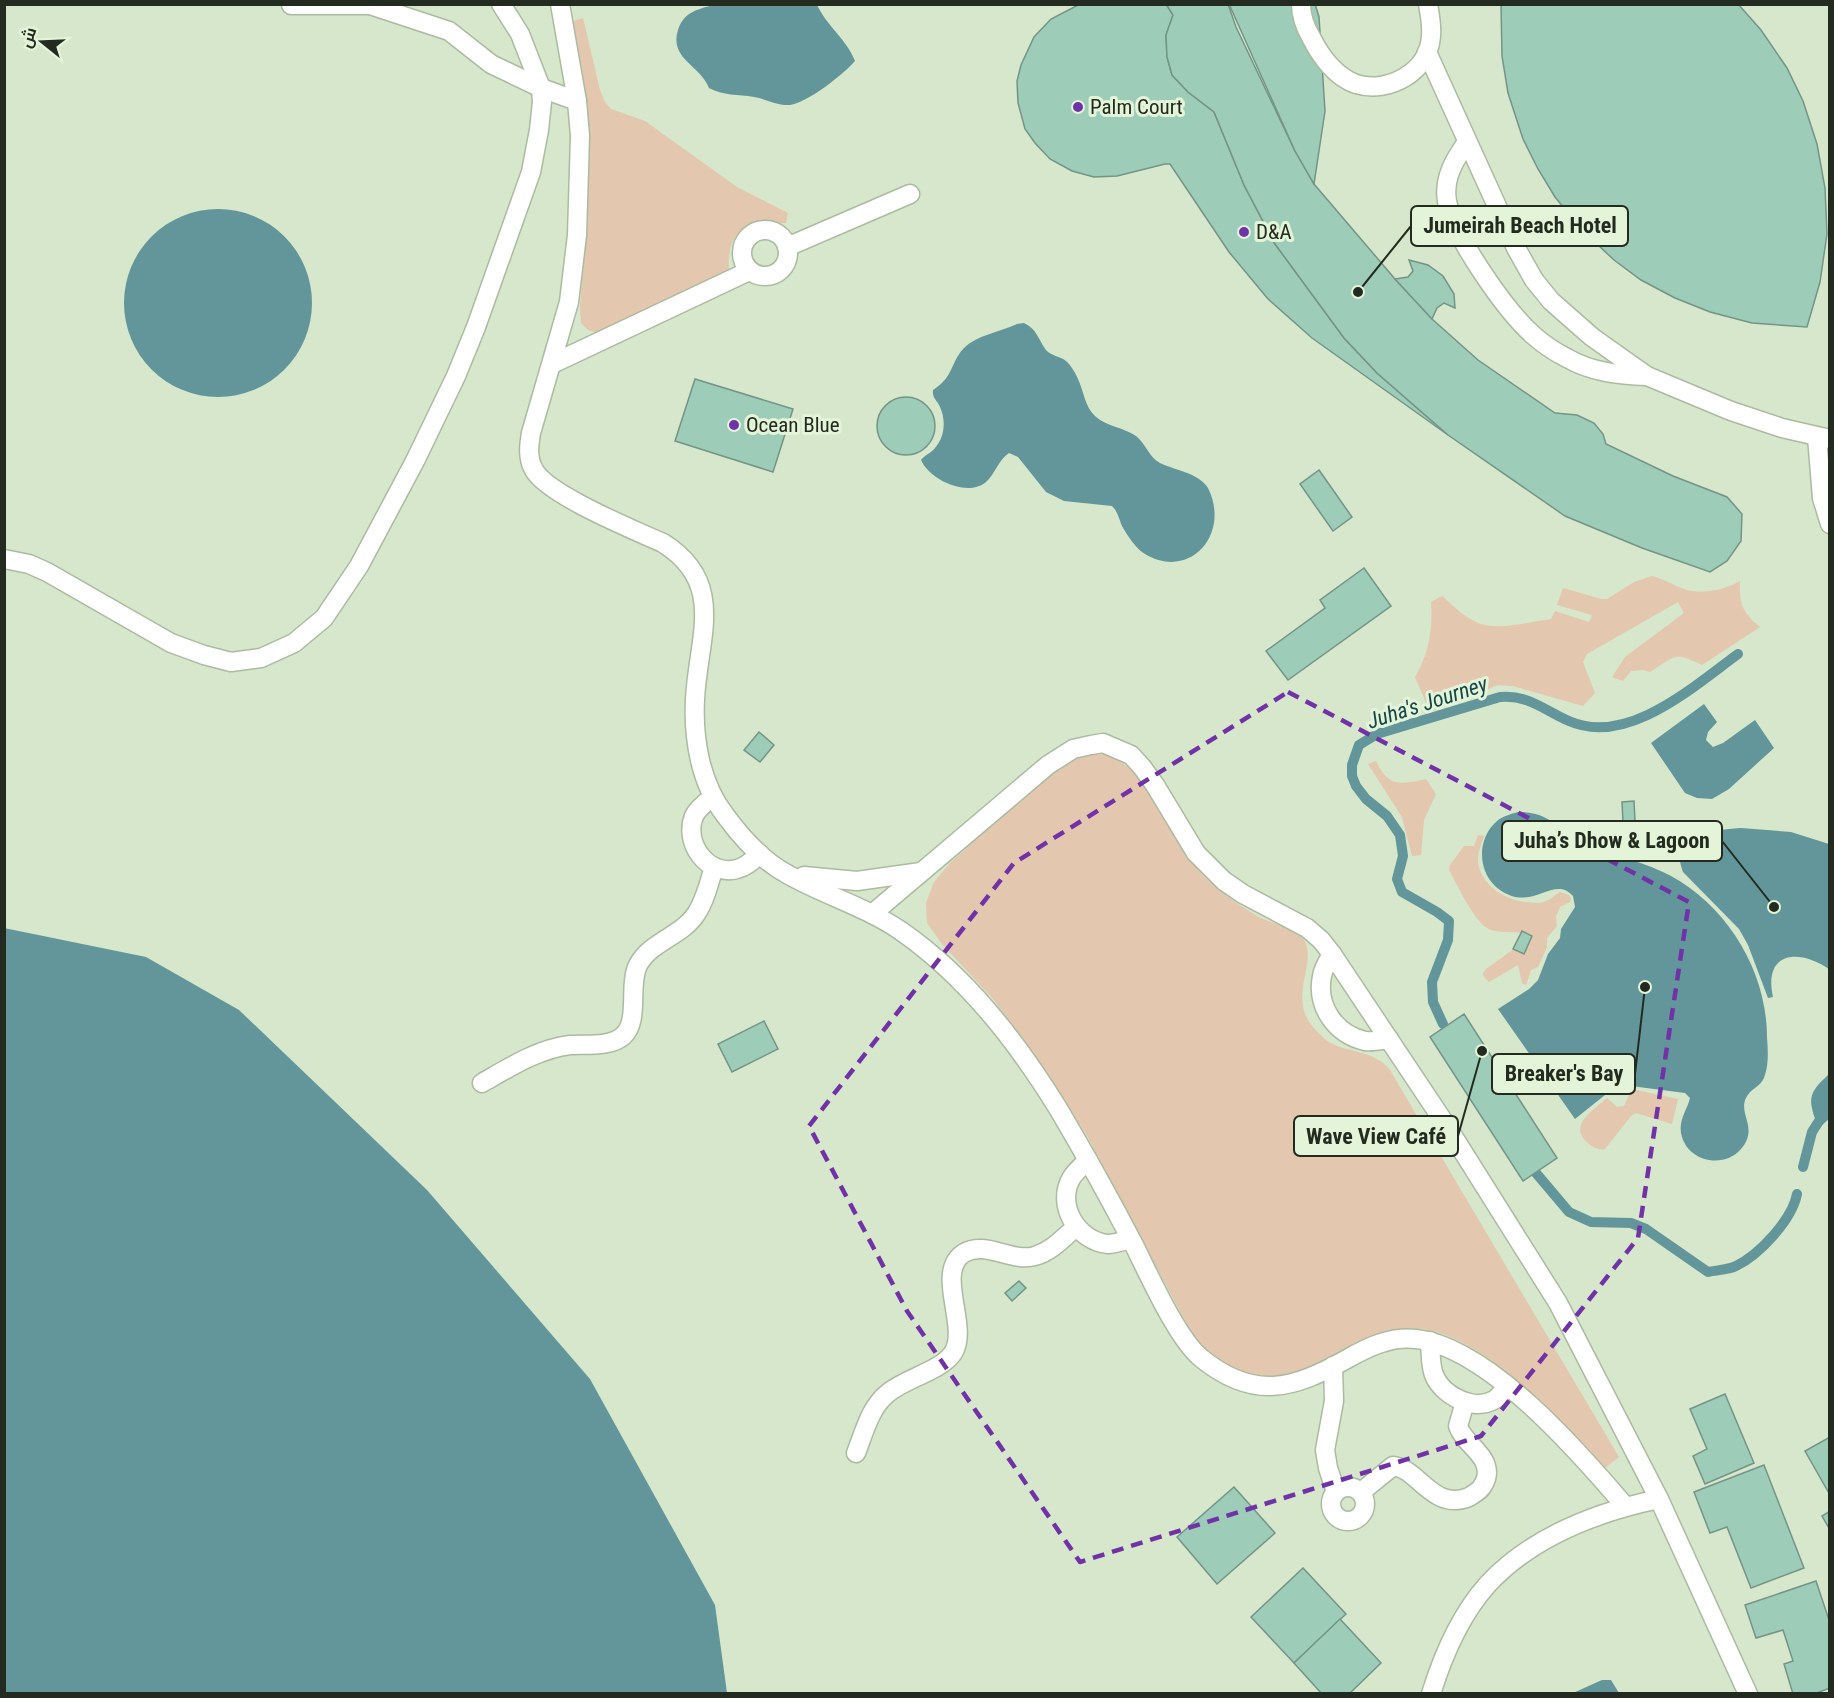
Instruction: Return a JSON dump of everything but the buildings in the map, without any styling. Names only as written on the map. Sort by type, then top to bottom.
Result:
[{"type":"lane","points":[[4,559],[29,564],[47,572],[171,643],[231,662],[261,658],[294,643],[324,618],[359,566],[447,394],[472,336],[531,171],[539,130],[541,88],[520,34],[501,4]]},
{"type":"lane","points":[[560,4],[580,136],[574,272],[569,303],[531,433],[528,451],[534,469],[546,484],[562,495],[663,543],[679,553],[698,578],[705,618],[696,679],[696,737],[699,756],[713,797],[724,814],[760,854],[785,873],[872,914],[900,931],[951,974],[999,1023],[1041,1080],[1088,1160],[1183,1335],[1199,1357],[1242,1383],[1263,1387],[1312,1377],[1381,1343],[1395,1339],[1414,1338],[1430,1341],[1472,1359],[1508,1386],[1594,1470],[1625,1506]]},
{"type":"lane","points":[[1301,5],[1308,33],[1323,57],[1343,77],[1356,83],[1384,86],[1412,74],[1427,52],[1431,38],[1428,4]]},
{"type":"lane","points":[[291,5],[370,5],[448,31],[491,64],[541,88],[576,101]]},
{"type":"lane","points":[[1427,52],[1516,249],[1534,280],[1551,301],[1592,336],[1647,376],[1731,411],[1782,428],[1823,438],[1822,498],[1830,524]]},
{"type":"lane","points":[[1467,142],[1451,169],[1447,201],[1460,235],[1472,257],[1519,320],[1533,335],[1569,360],[1616,374],[1647,376]]},
{"type":"lane","points":[[788,247],[910,194]]},
{"type":"lane","points":[[773,231],[788,247],[786,262],[777,273],[766,277],[749,271],[742,260],[744,242],[753,233],[773,231]]},
{"type":"lane","points":[[552,364],[749,271]]},
{"type":"lane","points":[[872,914],[1048,765],[1073,749],[1103,743],[1131,755],[1142,766],[1196,853],[1224,881],[1243,894],[1307,928],[1321,940],[1389,1039],[1558,1304],[1659,1499],[1748,1694]]},
{"type":"lane","points":[[713,797],[695,814],[692,824],[692,842],[700,857],[714,867],[728,871],[747,865],[760,854]]},
{"type":"lane","points":[[482,1083],[539,1053],[569,1045],[613,1041],[624,1035],[630,1025],[633,982],[637,968],[643,957],[654,947],[681,929],[696,915],[714,867]]},
{"type":"lane","points":[[785,873],[857,881],[921,872]]},
{"type":"lane","points":[[1332,954],[1322,975],[1321,998],[1329,1018],[1346,1034],[1367,1041],[1389,1039]]},
{"type":"lane","points":[[1088,1160],[1077,1171],[1068,1186],[1066,1198],[1068,1213],[1076,1227],[1087,1237],[1101,1242],[1116,1243],[1130,1239]]},
{"type":"lane","points":[[856,1453],[871,1416],[887,1393],[946,1361],[954,1352],[958,1342],[958,1327],[952,1289],[953,1271],[959,1257],[966,1252],[978,1250],[989,1250],[1016,1257],[1034,1256],[1053,1247],[1076,1227]]},
{"type":"lane","points":[[1430,1341],[1434,1376],[1454,1397],[1465,1402],[1484,1403],[1495,1400],[1508,1386]]},
{"type":"lane","points":[[1333,1366],[1334,1401],[1324,1450],[1336,1492]]},
{"type":"lane","points":[[1361,1492],[1393,1466],[1406,1469],[1421,1485],[1449,1499],[1459,1500],[1472,1496],[1483,1487],[1487,1472],[1484,1463],[1458,1426],[1465,1402]]},
{"type":"lane","points":[[1345,1488],[1353,1488],[1361,1492],[1365,1501],[1365,1510],[1360,1517],[1352,1522],[1343,1521],[1336,1516],[1331,1509],[1336,1492],[1345,1488]]},
{"type":"lane","points":[[1431,1694],[1457,1630],[1470,1607],[1509,1564],[1539,1544],[1580,1523],[1625,1506],[1659,1499]]},
{"type":"highlighted area","points":[[1288,692],[1689,902],[1638,1238],[1481,1436],[1080,1562],[907,1311],[809,1126],[1014,863]]},
{"type":"shaded area","points":[[583,18],[600,90],[611,109],[645,121],[737,187],[788,213],[786,223],[759,225],[741,232],[735,238],[729,259],[729,275],[598,333],[588,330],[581,323],[580,307],[585,236],[584,95],[573,21]]},
{"type":"shaded area","points":[[1652,576],[1698,592],[1720,589],[1740,581],[1740,596],[1745,612],[1760,627],[1702,665],[1685,658],[1675,657],[1650,672],[1631,671],[1623,681],[1612,677],[1625,657],[1684,613],[1678,602],[1587,654],[1583,662],[1595,693],[1583,706],[1513,686],[1498,685],[1430,712],[1415,677],[1424,659],[1429,641],[1431,602],[1442,596],[1468,618],[1490,626],[1551,619],[1555,611],[1589,622],[1592,615],[1557,605],[1563,588],[1607,599],[1634,582]]},
{"type":"shaded area","points":[[1096,753],[1118,760],[1142,782],[1162,811],[1188,857],[1212,884],[1251,912],[1290,929],[1304,940],[1308,959],[1302,992],[1306,1016],[1326,1040],[1342,1048],[1376,1058],[1390,1070],[1619,1457],[1605,1468],[1547,1409],[1503,1370],[1457,1340],[1433,1331],[1408,1329],[1383,1334],[1311,1368],[1287,1376],[1261,1378],[1216,1363],[1194,1338],[1087,1136],[1046,1071],[993,999],[942,944],[927,923],[926,903],[934,882],[950,863],[1052,770],[1073,756]]},
{"type":"shaded area","points":[[1376,761],[1390,780],[1402,783],[1426,779],[1436,794],[1424,820],[1421,855],[1412,856],[1402,817],[1368,764]]},
{"type":"shaded area","points":[[1478,835],[1484,836],[1478,856],[1480,871],[1489,885],[1503,895],[1518,901],[1537,903],[1544,902],[1560,892],[1569,895],[1571,899],[1570,902],[1560,907],[1556,917],[1557,926],[1547,938],[1547,947],[1538,967],[1531,970],[1526,985],[1522,983],[1518,965],[1489,982],[1483,973],[1532,936],[1496,931],[1485,927],[1473,913],[1449,870],[1450,865],[1464,846],[1474,846]]},
{"type":"shaded area","points":[[1632,1089],[1678,1099],[1672,1124],[1636,1113],[1631,1116],[1605,1149],[1590,1145],[1580,1130],[1585,1118],[1607,1098],[1617,1107],[1624,1106]]},
{"type":"water","points":[[713,5],[817,5],[847,46],[855,61],[825,87],[806,99],[790,105],[714,91],[681,55],[676,40],[678,30],[687,15]]},
{"type":"water","points":[[218,209],[245,213],[262,220],[284,237],[301,259],[308,276],[312,303],[308,330],[301,347],[284,369],[262,386],[245,393],[218,397],[191,393],[174,386],[152,369],[135,347],[128,330],[124,303],[128,276],[135,259],[152,237],[174,220],[191,213]]},
{"type":"water","points":[[1024,323],[1035,331],[1048,352],[1064,359],[1070,365],[1089,408],[1095,416],[1136,436],[1160,463],[1193,475],[1208,488],[1214,505],[1214,522],[1210,536],[1202,548],[1191,557],[1177,562],[1162,561],[1145,554],[1129,537],[1112,506],[1064,501],[1046,492],[1018,457],[1009,453],[986,482],[969,488],[940,480],[925,467],[921,460],[938,444],[944,428],[942,412],[933,390],[945,380],[964,348],[969,344],[989,334]]},
{"type":"water","points":[[1704,704],[1717,722],[1708,732],[1706,740],[1713,747],[1723,743],[1755,720],[1774,748],[1729,789],[1712,799],[1697,798],[1685,793],[1651,743]]},
{"type":"water","points":[[1518,812],[1536,814],[1551,821],[1571,845],[1634,861],[1671,876],[1710,905],[1740,944],[1752,966],[1760,989],[1765,1013],[1768,1058],[1764,1078],[1748,1095],[1744,1104],[1748,1128],[1746,1141],[1733,1155],[1715,1161],[1706,1159],[1697,1156],[1684,1143],[1681,1133],[1682,1119],[1690,1098],[1685,1093],[1631,1086],[1615,1087],[1575,1119],[1498,1009],[1529,989],[1538,980],[1548,954],[1560,938],[1561,929],[1575,907],[1573,896],[1565,890],[1550,890],[1523,898],[1512,896],[1500,890],[1487,875],[1482,856],[1485,837],[1497,821],[1504,816]]},
{"type":"water","points":[[1741,828],[1791,832],[1829,844],[1829,969],[1806,958],[1786,958],[1778,963],[1773,971],[1771,982],[1773,997],[1768,998],[1748,945],[1739,929],[1683,872],[1680,859],[1687,841],[1696,836],[1718,830]]},
{"type":"water","points":[[4,928],[146,957],[239,1010],[427,1190],[590,1379],[715,1605],[727,1693],[5,1693]]},
{"type":"water","points":[[1829,1074],[1829,1119],[1821,1126],[1814,1116],[1811,1102],[1815,1089]]},
{"type":"water","points":[[1602,1680],[1611,1680],[1619,1693],[1573,1693]]},
{"type":"waterway","name":"Juha's Journey","points":[[1443,1024],[1433,1002],[1432,982],[1448,940],[1449,921],[1402,892],[1397,879],[1403,856],[1400,835],[1387,816],[1366,799],[1352,776],[1352,765],[1359,745],[1377,734],[1500,697],[1519,698],[1569,721],[1591,727],[1614,726],[1636,720],[1659,709],[1701,682],[1738,654]]},
{"type":"waterway","name":"Juha's Journey","points":[[1803,1167],[1812,1132],[1830,1104]]},
{"type":"waterway","name":"Juha's Journey","points":[[1536,1173],[1569,1212],[1591,1222],[1631,1223],[1646,1229],[1708,1272],[1733,1267],[1755,1254],[1782,1225],[1789,1215],[1797,1194]]},
{"type":"place","name":"Palm Court","points":[[1078,107]]},
{"type":"place","name":"D&A","points":[[1244,232]]},
{"type":"place","name":"Jumeirah Beach Hotel","points":[[1358,292]]},
{"type":"place","name":"Ocean Blue","points":[[734,425]]},
{"type":"place","name":"Juha’s Dhow & Lagoon","points":[[1774,907]]},
{"type":"place","name":"Breaker's Bay","points":[[1645,987]]},
{"type":"place","name":"Wave View Café","points":[[1482,1051]]}]
